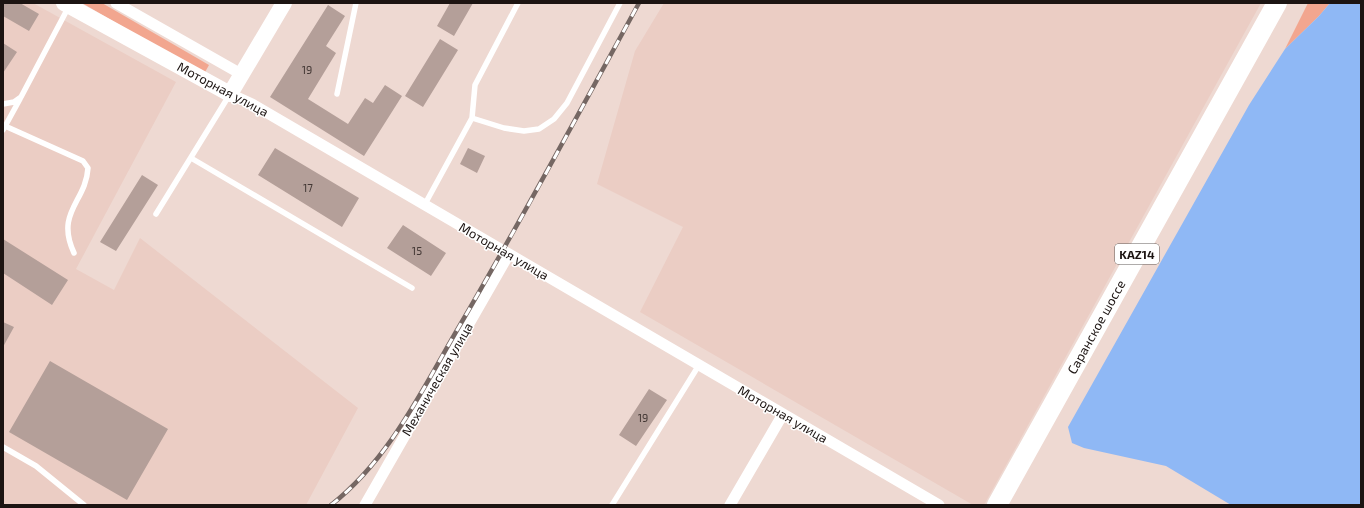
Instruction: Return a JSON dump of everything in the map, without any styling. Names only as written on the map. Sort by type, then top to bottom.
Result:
[{"type":"highway","name":"Саранское шоссе","points":[[997,505],[1277,3]]},
{"type":"street","name":"Моторная улица","points":[[116,3],[242,74]]},
{"type":"street","name":"Моторная улица","points":[[66,4],[230,94],[252,104],[939,505]]},
{"type":"street","points":[[230,94],[281,4]]},
{"type":"street","name":"Механическая улица","points":[[365,505],[509,254]]},
{"type":"street","points":[[730,505],[783,414]]},
{"type":"lane","points":[[337,94],[356,3]]},
{"type":"lane","points":[[425,204],[472,118],[475,85],[518,3]]},
{"type":"lane","points":[[472,118],[504,128],[524,131],[539,129],[554,119],[567,103],[620,3]]},
{"type":"lane","points":[[66,4],[21,97],[4,128],[83,161],[88,168],[88,176],[69,217],[68,232],[74,253]]},
{"type":"lane","points":[[156,214],[230,94]]},
{"type":"lane","points":[[3,104],[14,102],[21,97]]},
{"type":"lane","points":[[191,158],[412,288]]},
{"type":"lane","points":[[612,505],[699,365]]},
{"type":"lane","points":[[3,447],[36,466],[84,505]]},
{"type":"shaded area","points":[[3,3],[33,3],[176,82],[76,269],[114,290],[140,238],[358,408],[306,505],[3,505]]},
{"type":"shaded area","points":[[82,3],[102,3],[209,65],[204,74]]},
{"type":"shaded area","points":[[664,3],[1261,3],[984,505],[973,505],[640,312],[683,227],[597,184],[635,51]]},
{"type":"shaded area","points":[[1308,3],[1330,3],[1319,16],[1285,49]]},
{"type":"water","points":[[1330,3],[1361,3],[1361,505],[1231,505],[1166,466],[1084,448],[1072,443],[1068,427],[1249,105],[1285,49],[1319,16]]},
{"type":"building","points":[[3,3],[20,3],[39,14],[29,31],[3,16]]},
{"type":"building","points":[[450,3],[473,3],[454,36],[437,26]]},
{"type":"building","points":[[328,5],[345,16],[326,46],[336,53],[308,99],[348,124],[365,98],[373,103],[385,85],[402,96],[364,156],[270,97]]},
{"type":"building","points":[[440,39],[458,50],[423,107],[405,96]]},
{"type":"building","points":[[3,43],[17,52],[3,73]]},
{"type":"building","points":[[275,148],[359,198],[342,227],[258,175]]},
{"type":"building","points":[[468,148],[485,156],[477,173],[460,164]]},
{"type":"building","points":[[142,175],[158,185],[116,251],[100,242]]},
{"type":"building","points":[[403,225],[446,253],[431,276],[387,248]]},
{"type":"building","points":[[3,239],[68,280],[52,305],[3,273]]},
{"type":"building","points":[[3,322],[14,327],[3,347]]},
{"type":"building","points":[[50,361],[168,429],[127,500],[9,432]]},
{"type":"building","points":[[649,389],[667,400],[636,446],[619,435]]},
{"type":"railway","points":[[331,505],[352,487],[371,466],[404,421],[528,205],[639,3]]}]
